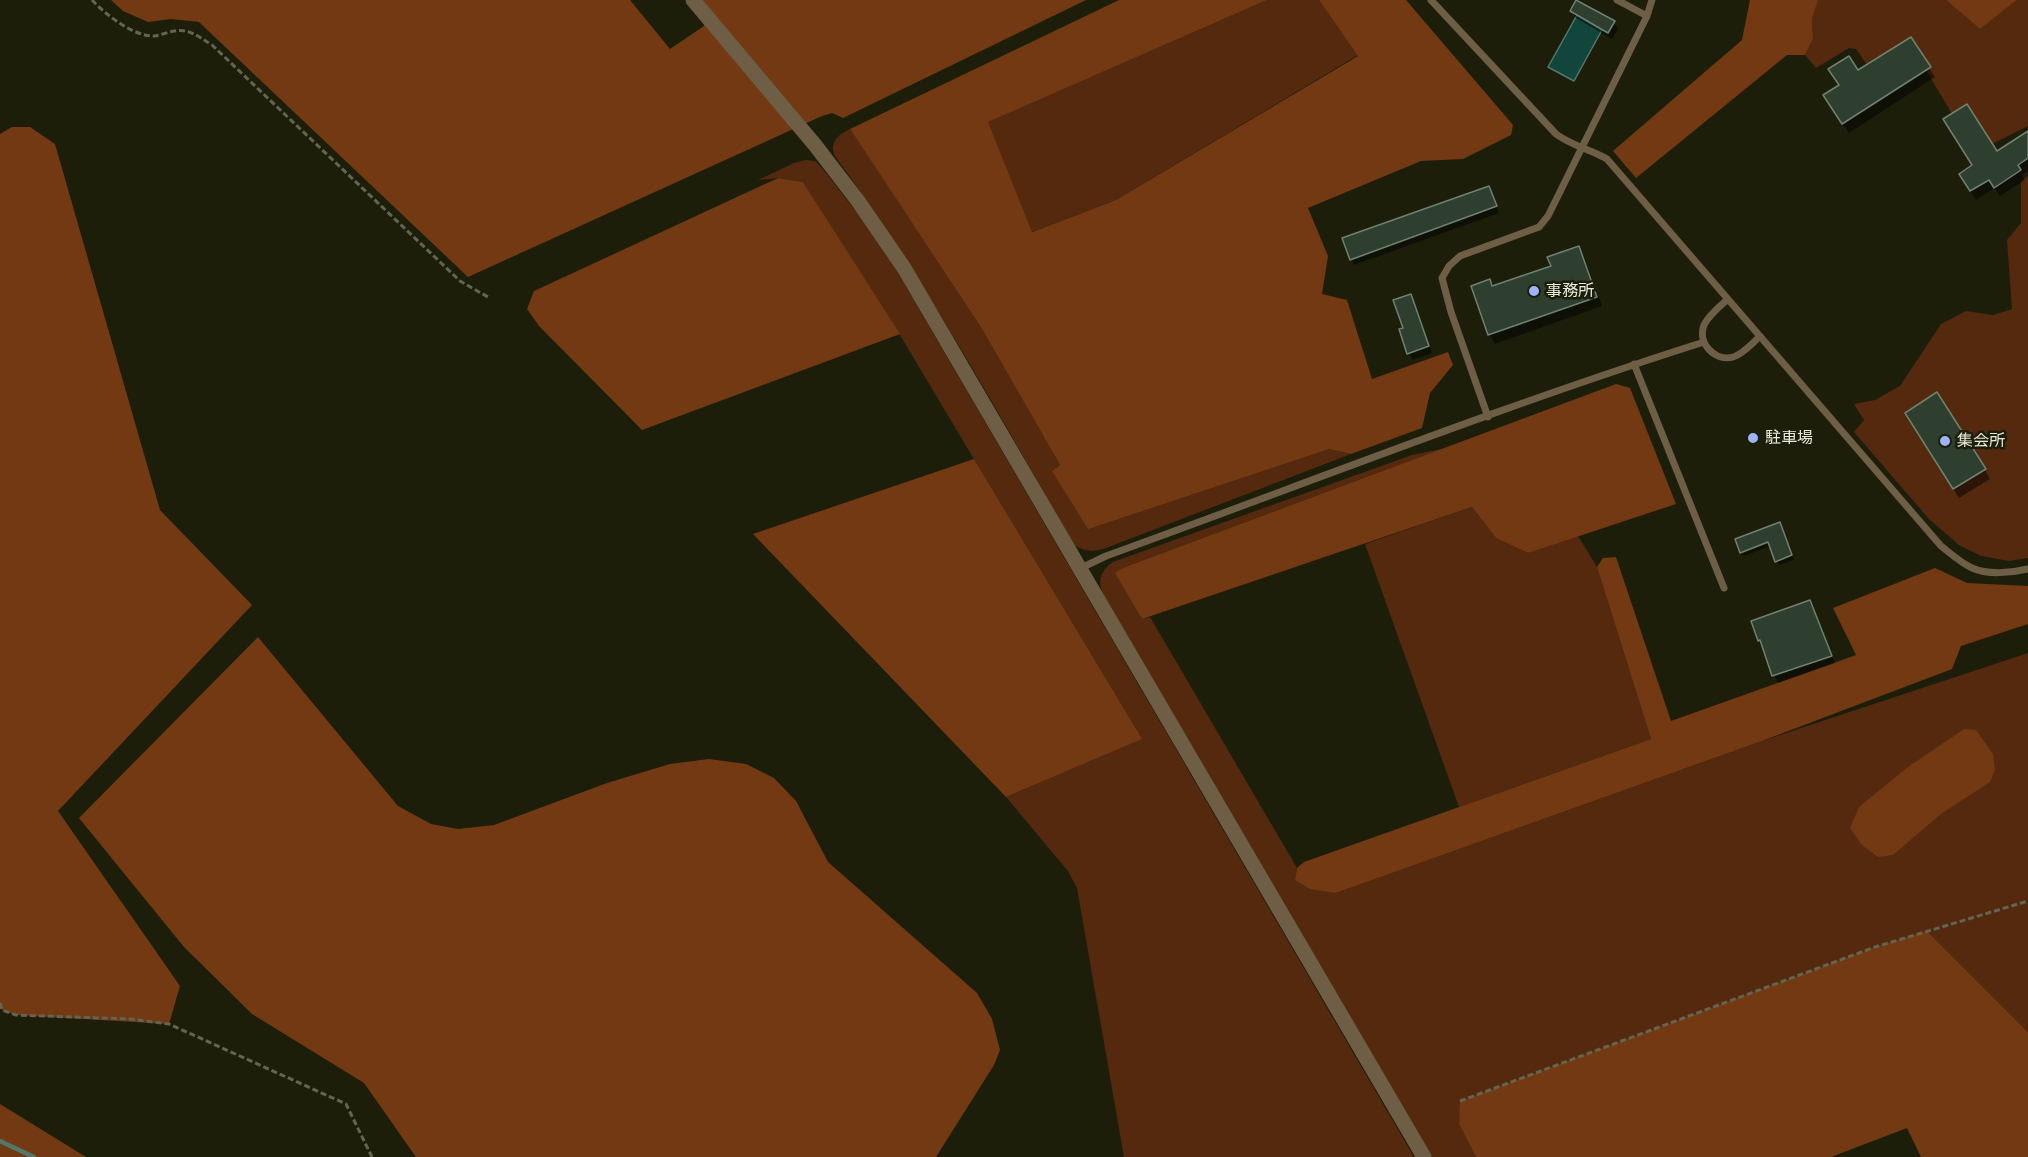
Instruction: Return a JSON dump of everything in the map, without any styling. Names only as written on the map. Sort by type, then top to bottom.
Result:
[{"type":"street","points":[[693,0],[815,145],[882,235],[947,340],[1424,1157]]},
{"type":"lane","points":[[1431,0],[1556,134],[1569,143],[1606,159],[1941,546],[1972,568],[1991,572],[2028,569]]},
{"type":"lane","points":[[1617,0],[1647,16]]},
{"type":"lane","points":[[1488,417],[1451,312],[1442,278],[1449,266],[1460,256],[1539,227],[1548,216],[1583,149],[1647,16],[1652,0]]},
{"type":"lane","points":[[1727,300],[1705,323],[1704,342],[1711,352],[1726,358],[1741,353],[1760,336]]},
{"type":"lane","points":[[1081,568],[1106,556],[1634,364],[1704,342]]},
{"type":"lane","points":[[1634,364],[1724,588]]},
{"type":"path","points":[[92,0],[106,15],[138,32],[154,36],[177,30],[192,32],[212,45],[460,281],[488,297]]},
{"type":"path","points":[[1460,1101],[1875,947],[2028,901]]},
{"type":"path","points":[[0,1003],[2,1010],[16,1015],[130,1019],[169,1024],[346,1104],[372,1157]]},
{"type":"shaded area","points":[[111,0],[630,0],[670,49],[704,26],[702,0],[1086,0],[843,118],[832,113],[822,116],[468,277],[199,22],[171,19],[148,22],[123,11]]},
{"type":"shaded area","points":[[1119,0],[1267,0],[988,122],[1032,232],[1116,200],[1358,56],[1319,0],[1406,0],[1513,125],[1511,135],[1463,159],[1421,161],[1308,208],[1328,256],[1322,294],[1347,300],[1372,379],[1448,352],[1453,365],[1430,393],[1422,428],[1351,454],[1329,449],[1088,529],[1052,471],[1060,465],[982,329],[850,129]]},
{"type":"shaded area","points":[[1267,0],[1319,0],[1358,55],[1116,200],[1031,232],[987,122]]},
{"type":"shaded area","points":[[1750,0],[1818,0],[1812,19],[1813,39],[1805,55],[1787,55],[1636,178],[1613,151],[1742,40]]},
{"type":"shaded area","points":[[1818,0],[1946,0],[1980,29],[2017,0],[2028,0],[2028,126],[1992,144],[1952,114],[1926,70],[1930,67],[1911,37],[1867,65],[1856,49],[1849,48],[1816,68],[1805,55],[1813,39],[1812,19]]},
{"type":"shaded area","points":[[1946,0],[2017,0],[1980,29]]},
{"type":"shaded area","points":[[12,127],[30,127],[55,144],[160,510],[252,605],[58,811],[180,986],[169,1024],[16,1015],[2,1010],[0,1003],[0,134]]},
{"type":"shaded area","points":[[850,129],[982,329],[1060,465],[1052,471],[1329,449],[1351,454],[1106,548],[1090,551],[1074,545],[930,298],[835,156],[834,143]]},
{"type":"shaded area","points":[[806,160],[815,161],[822,168],[894,266],[1414,1157],[1124,1157],[1077,888],[1068,871],[1006,797],[1141,739],[900,335],[803,182],[778,178],[758,180],[794,163]]},
{"type":"shaded area","points":[[2028,176],[2028,558],[2009,561],[1981,556],[1959,545],[1929,519],[1854,432],[1864,420],[1854,404],[1875,400],[1900,386],[1941,324],[1966,311],[1993,315],[2012,309],[2007,240],[2021,223],[2021,181]]},
{"type":"shaded area","points":[[778,178],[803,182],[900,334],[642,430],[539,326],[527,309],[534,291]]},
{"type":"shaded area","points":[[1616,384],[1630,388],[1676,504],[1528,553],[1496,538],[1472,507],[1142,619],[1115,573],[1125,567]]},
{"type":"shaded area","points":[[1442,449],[1125,567],[1142,619],[1150,617],[1297,868],[1295,880],[1336,893],[1762,741],[2028,653],[2028,1032],[1927,931],[1875,947],[1461,1101],[1459,1124],[1476,1157],[1432,1157],[1103,594],[1100,580],[1103,572],[1113,562],[1412,455]]},
{"type":"shaded area","points":[[974,459],[1142,739],[1006,797],[753,534]]},
{"type":"shaded area","points":[[1472,507],[1496,538],[1528,553],[1578,536],[1597,567],[1651,739],[1459,807],[1365,544]]},
{"type":"shaded area","points":[[1616,557],[1671,721],[1856,655],[1833,608],[1935,568],[1967,583],[2028,586],[2028,624],[1961,646],[1952,669],[1762,741],[1336,893],[1310,889],[1295,880],[1297,868],[1304,862],[1651,739],[1597,567],[1603,558]]},
{"type":"shaded area","points":[[258,637],[398,806],[431,824],[458,829],[494,825],[607,783],[670,764],[709,759],[746,764],[774,778],[796,801],[828,862],[977,993],[992,1019],[1000,1050],[994,1065],[936,1157],[416,1157],[364,1083],[252,1014],[184,947],[79,818]]},
{"type":"shaded area","points":[[1964,729],[1976,730],[1993,754],[1995,770],[1990,782],[1941,814],[1893,855],[1878,857],[1862,845],[1850,828],[1859,807],[1908,767]]},
{"type":"shaded area","points":[[1927,931],[2028,1032],[2028,1157],[1921,1157],[1907,1128],[1831,1157],[1476,1157],[1459,1124],[1460,1101],[1875,947]]},
{"type":"shaded area","points":[[0,1104],[86,1157],[0,1157]]},
{"type":"water","points":[[1577,15],[1602,30],[1574,81],[1548,67]]},
{"type":"building","points":[[1576,0],[1615,21],[1608,33],[1570,11]]},
{"type":"building","points":[[1911,37],[1931,67],[1842,124],[1823,95],[1839,85],[1828,69],[1849,56],[1858,70]]},
{"type":"building","points":[[1967,104],[1997,151],[2028,131],[2028,158],[2018,165],[2021,170],[1994,188],[1989,180],[1970,191],[1959,174],[1972,165],[1943,119]]},
{"type":"building","points":[[1489,186],[1497,206],[1350,260],[1342,238]]},
{"type":"building","name":"事務所","points":[[1579,246],[1597,297],[1488,335],[1471,286],[1490,279],[1492,286],[1551,266],[1547,257]]},
{"type":"building","points":[[1411,294],[1429,346],[1407,354],[1399,329],[1403,328],[1393,300]]},
{"type":"building","name":"集会所","points":[[1937,392],[1986,469],[1953,489],[1905,413]]},
{"type":"building","points":[[1780,522],[1792,555],[1775,562],[1768,542],[1740,553],[1735,539]]},
{"type":"building","points":[[1810,600],[1832,656],[1772,676],[1751,621]]},
{"type":"waterway","points":[[0,1141],[34,1157]]},
{"type":"place","name":"事務所","points":[[1534,291]]},
{"type":"place","name":"駐車場","points":[[1753,438]]},
{"type":"place","name":"集会所","points":[[1945,441]]}]
